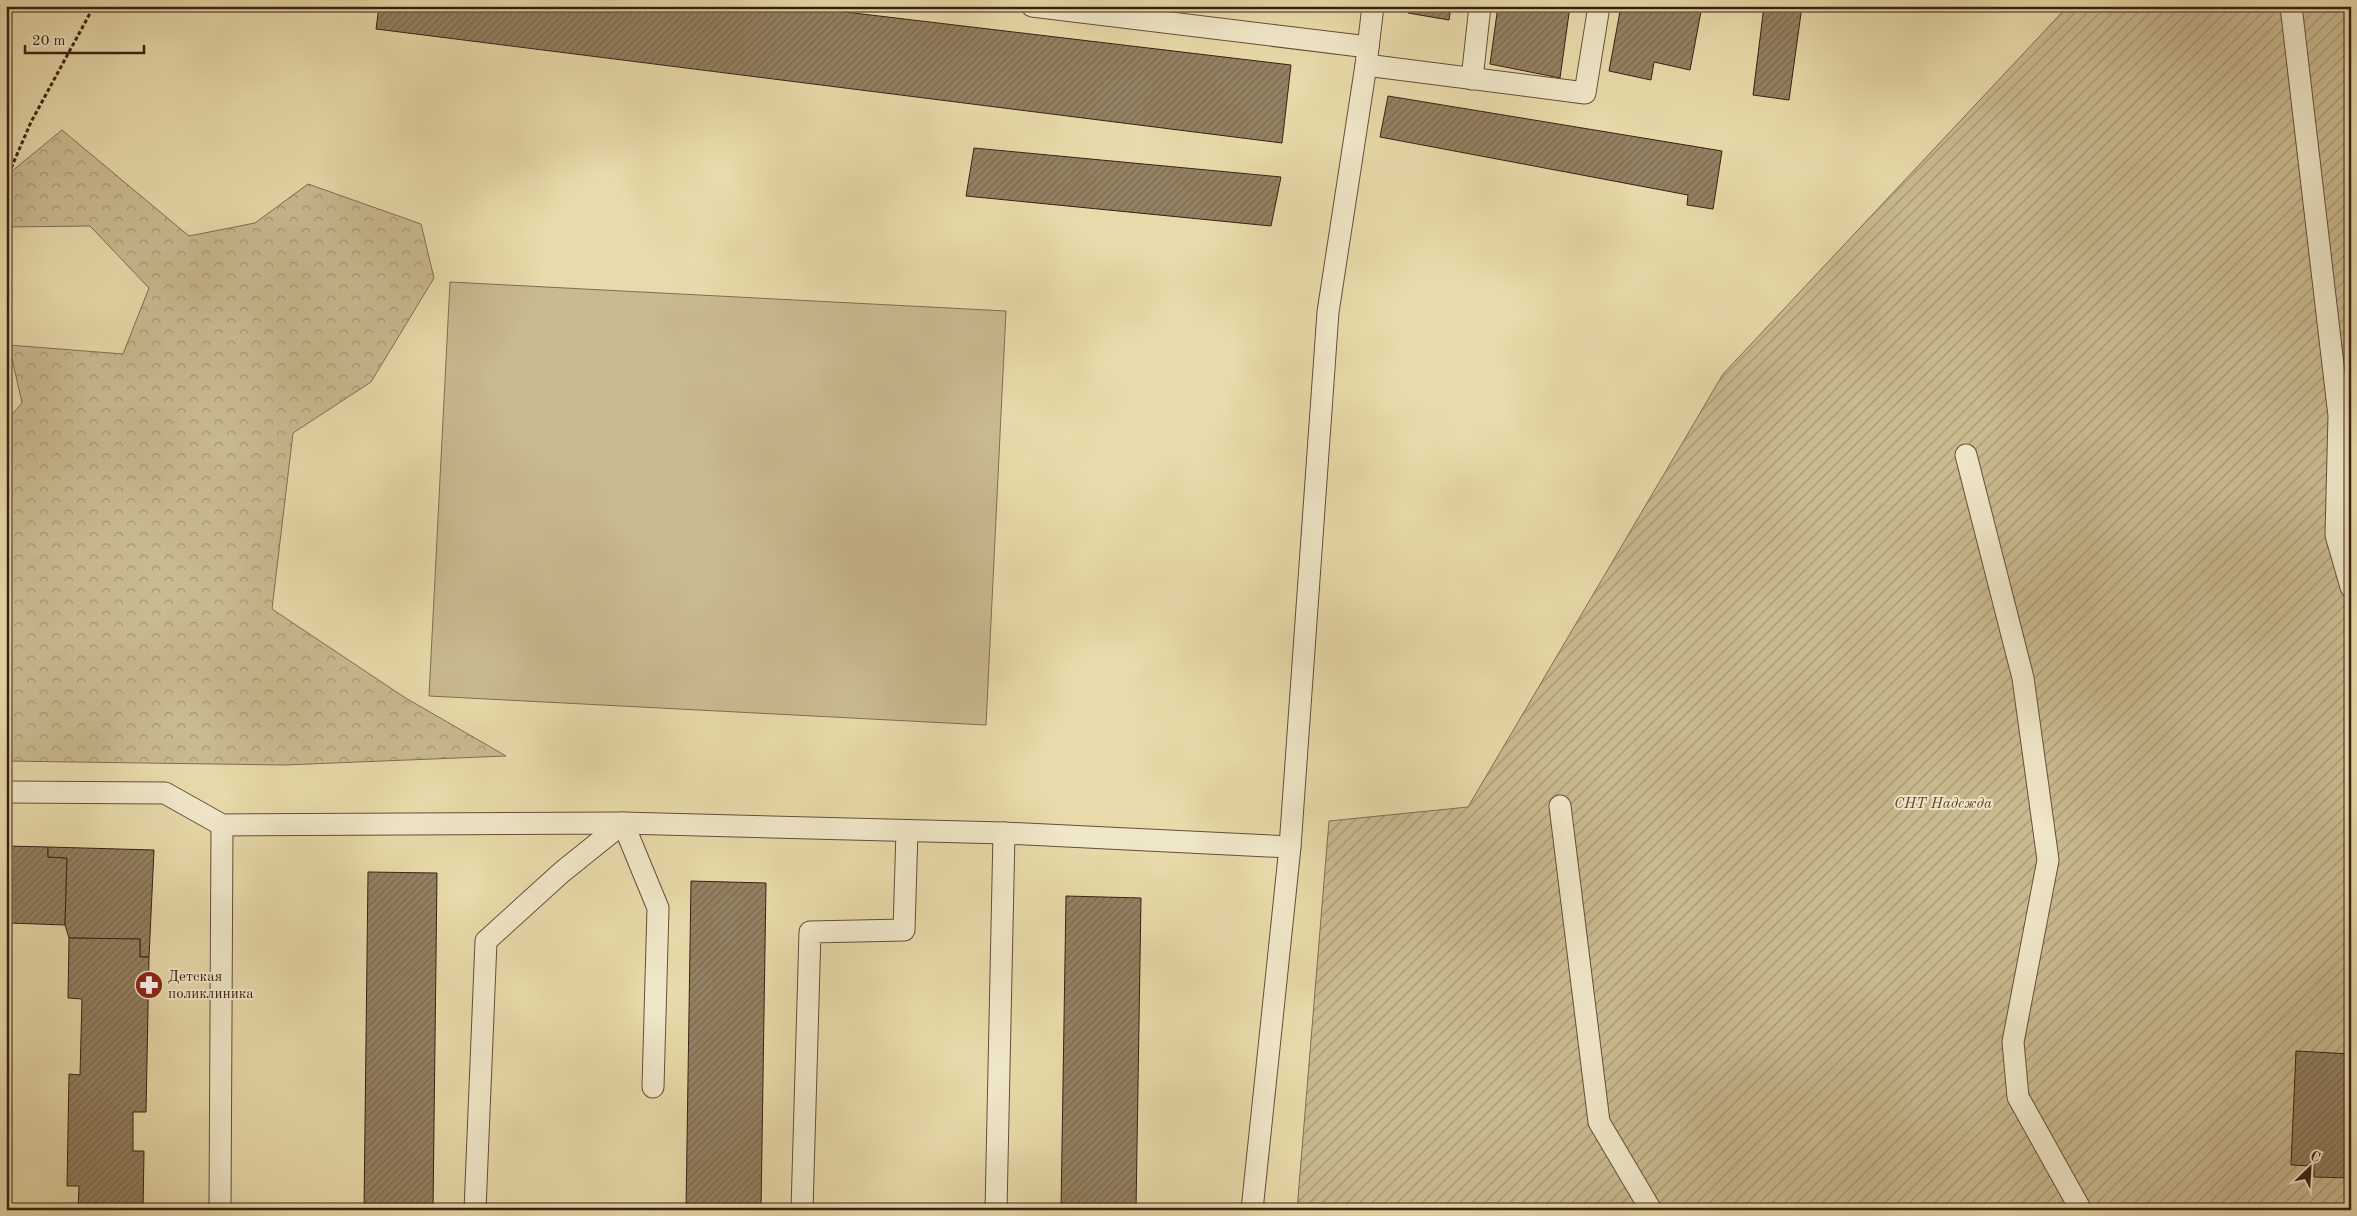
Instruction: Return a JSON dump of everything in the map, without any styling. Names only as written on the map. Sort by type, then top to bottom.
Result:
[{"type":"lane","points":[[1032,6],[1367,56],[1472,79],[1585,93],[1599,6]]},
{"type":"lane","points":[[1252,1210],[1290,847],[1328,312],[1373,6]]},
{"type":"lane","points":[[1472,79],[1480,6]]},
{"type":"lane","points":[[2291,6],[2339,416],[2336,535],[2351,587]]},
{"type":"lane","points":[[1966,456],[2023,678],[2048,860],[2012,1042],[2018,1097],[2082,1210]]},
{"type":"lane","points":[[6,792],[165,793],[222,825],[623,823],[1004,833],[1290,847]]},
{"type":"lane","points":[[1560,806],[1599,1122],[1651,1210]]},
{"type":"lane","points":[[623,823],[658,908],[653,1087]]},
{"type":"lane","points":[[475,1210],[486,941],[562,872],[623,823]]},
{"type":"lane","points":[[220,1210],[222,825]]},
{"type":"lane","points":[[802,1210],[810,932],[904,930],[907,831]]},
{"type":"lane","points":[[996,1210],[1004,833]]},
{"type":"path","points":[[6,180],[31,122],[94,6]]},
{"type":"green space","name":"СНТ Надежда","points":[[2068,6],[2351,6],[2351,1210],[1297,1210],[1329,821],[1468,807],[1723,374]]},
{"type":"green space","points":[[62,130],[189,236],[255,223],[308,184],[421,224],[434,278],[371,382],[293,433],[272,609],[404,697],[506,756],[284,765],[6,761],[6,421],[22,403],[9,345],[123,354],[149,288],[90,226],[6,227],[6,176]]},
{"type":"green space","points":[[450,282],[1006,311],[986,725],[429,696]]},
{"type":"building","points":[[379,6],[795,6],[1291,65],[1282,143],[376,29]]},
{"type":"building","points":[[1409,6],[1451,6],[1449,20],[1408,13]]},
{"type":"building","points":[[1498,6],[1570,6],[1560,78],[1490,64]]},
{"type":"building","points":[[1621,6],[1702,6],[1690,70],[1654,62],[1651,80],[1609,71]]},
{"type":"building","points":[[1764,6],[1802,6],[1789,100],[1753,95]]},
{"type":"building","points":[[1388,96],[1722,151],[1713,209],[1687,205],[1688,195],[1380,137]]},
{"type":"building","points":[[974,148],[1281,177],[1271,226],[966,196]]},
{"type":"building","points":[[6,846],[48,847],[48,857],[67,858],[65,925],[9,923],[10,917],[6,917]]},
{"type":"building","points":[[48,847],[154,850],[149,957],[140,957],[140,939],[69,938],[65,925],[67,858],[48,857]]},
{"type":"building","points":[[368,872],[437,873],[433,1210],[364,1210]]},
{"type":"building","points":[[691,881],[766,883],[761,1210],[686,1210]]},
{"type":"building","points":[[1066,896],[1141,898],[1136,1210],[1061,1210]]},
{"type":"building","points":[[69,938],[140,939],[140,957],[149,957],[146,1112],[133,1112],[133,1151],[144,1151],[143,1210],[78,1210],[79,1186],[67,1186],[69,1074],[80,1075],[82,999],[68,998]]},
{"type":"building","points":[[2296,1051],[2351,1054],[2351,1178],[2314,1177],[2314,1166],[2291,1165]]},
{"type":"place","name":"Детская поликлиника","points":[[149,985]]}]
